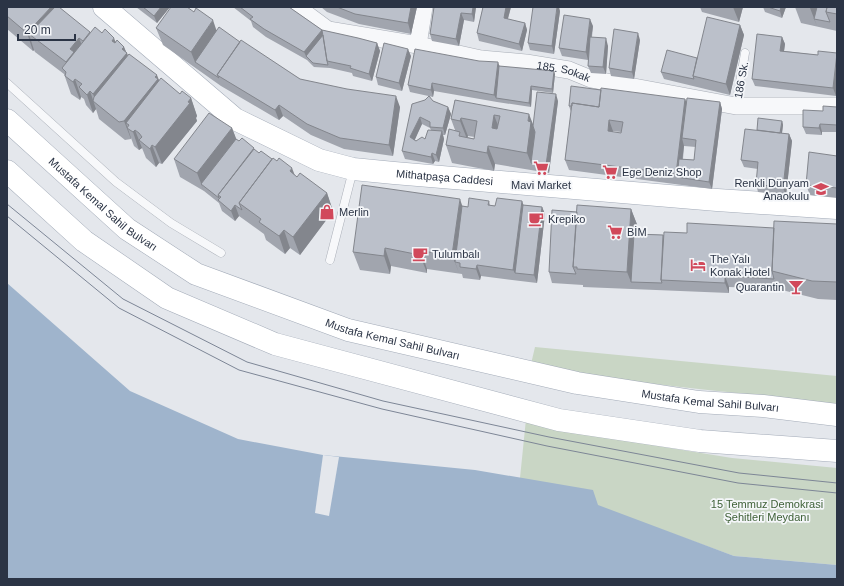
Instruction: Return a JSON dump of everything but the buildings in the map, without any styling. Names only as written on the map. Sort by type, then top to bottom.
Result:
[{"type":"main road","name":"Mithatpaşa Caddesi","points":[[104,7],[235,119],[319,160],[353,169],[717,200],[837,208]]},
{"type":"main road","name":"Mustafa Kemal Sahil Bulvarı","points":[[7,120],[127,229],[196,274],[348,330],[577,383],[699,402],[763,406],[837,415]]},
{"type":"main road","points":[[7,171],[84,241],[167,298],[275,344],[559,420],[700,441],[837,451]]},
{"type":"street","name":"185. Sokak","points":[[297,7],[328,30],[418,45],[481,59],[526,63],[570,70],[591,79],[736,106],[837,106]]},
{"type":"street","points":[[418,45],[424,7]]},
{"type":"lane","name":"186 Sk.","points":[[736,106],[745,53]]},
{"type":"lane","points":[[7,83],[116,182],[171,223],[221,253]]},
{"type":"lane","points":[[330,260],[353,169]]},
{"type":"green space","points":[[535,347],[837,376],[837,404],[645,383],[569,372],[531,364]]},
{"type":"green space","name":"15 Temmuz Demokrasi Şehitleri Meydanı","points":[[526,419],[627,441],[732,458],[837,468],[837,565],[734,556],[520,478]]},
{"type":"water","points":[[7,283],[130,391],[238,439],[323,455],[475,470],[593,490],[598,505],[734,556],[837,565],[837,579],[7,579]]},
{"type":"pier","points":[[323,455],[339,457],[329,516],[315,513]]},
{"type":"tram line","points":[[7,204],[123,299],[247,362],[383,401],[549,437],[739,473],[837,483]]},
{"type":"tram line","points":[[7,216],[119,308],[239,370],[382,409],[547,446],[738,483],[837,493]]},
{"type":"place","name":"Mavi Market","points":[[541,168]]},
{"type":"place","name":"Ege Deniz Shop","points":[[610,172]]},
{"type":"place","name":"Renkli Dünyam Anaokulu","points":[[821,189]]},
{"type":"place","name":"Merlin","points":[[327,212]]},
{"type":"place","name":"Krepiko","points":[[536,219]]},
{"type":"place","name":"BİM","points":[[615,232]]},
{"type":"place","name":"Tulumbalı","points":[[420,254]]},
{"type":"place","name":"The Yalı Konak Hotel","points":[[698,265]]},
{"type":"place","name":"Quarantin","points":[[796,287]]}]
